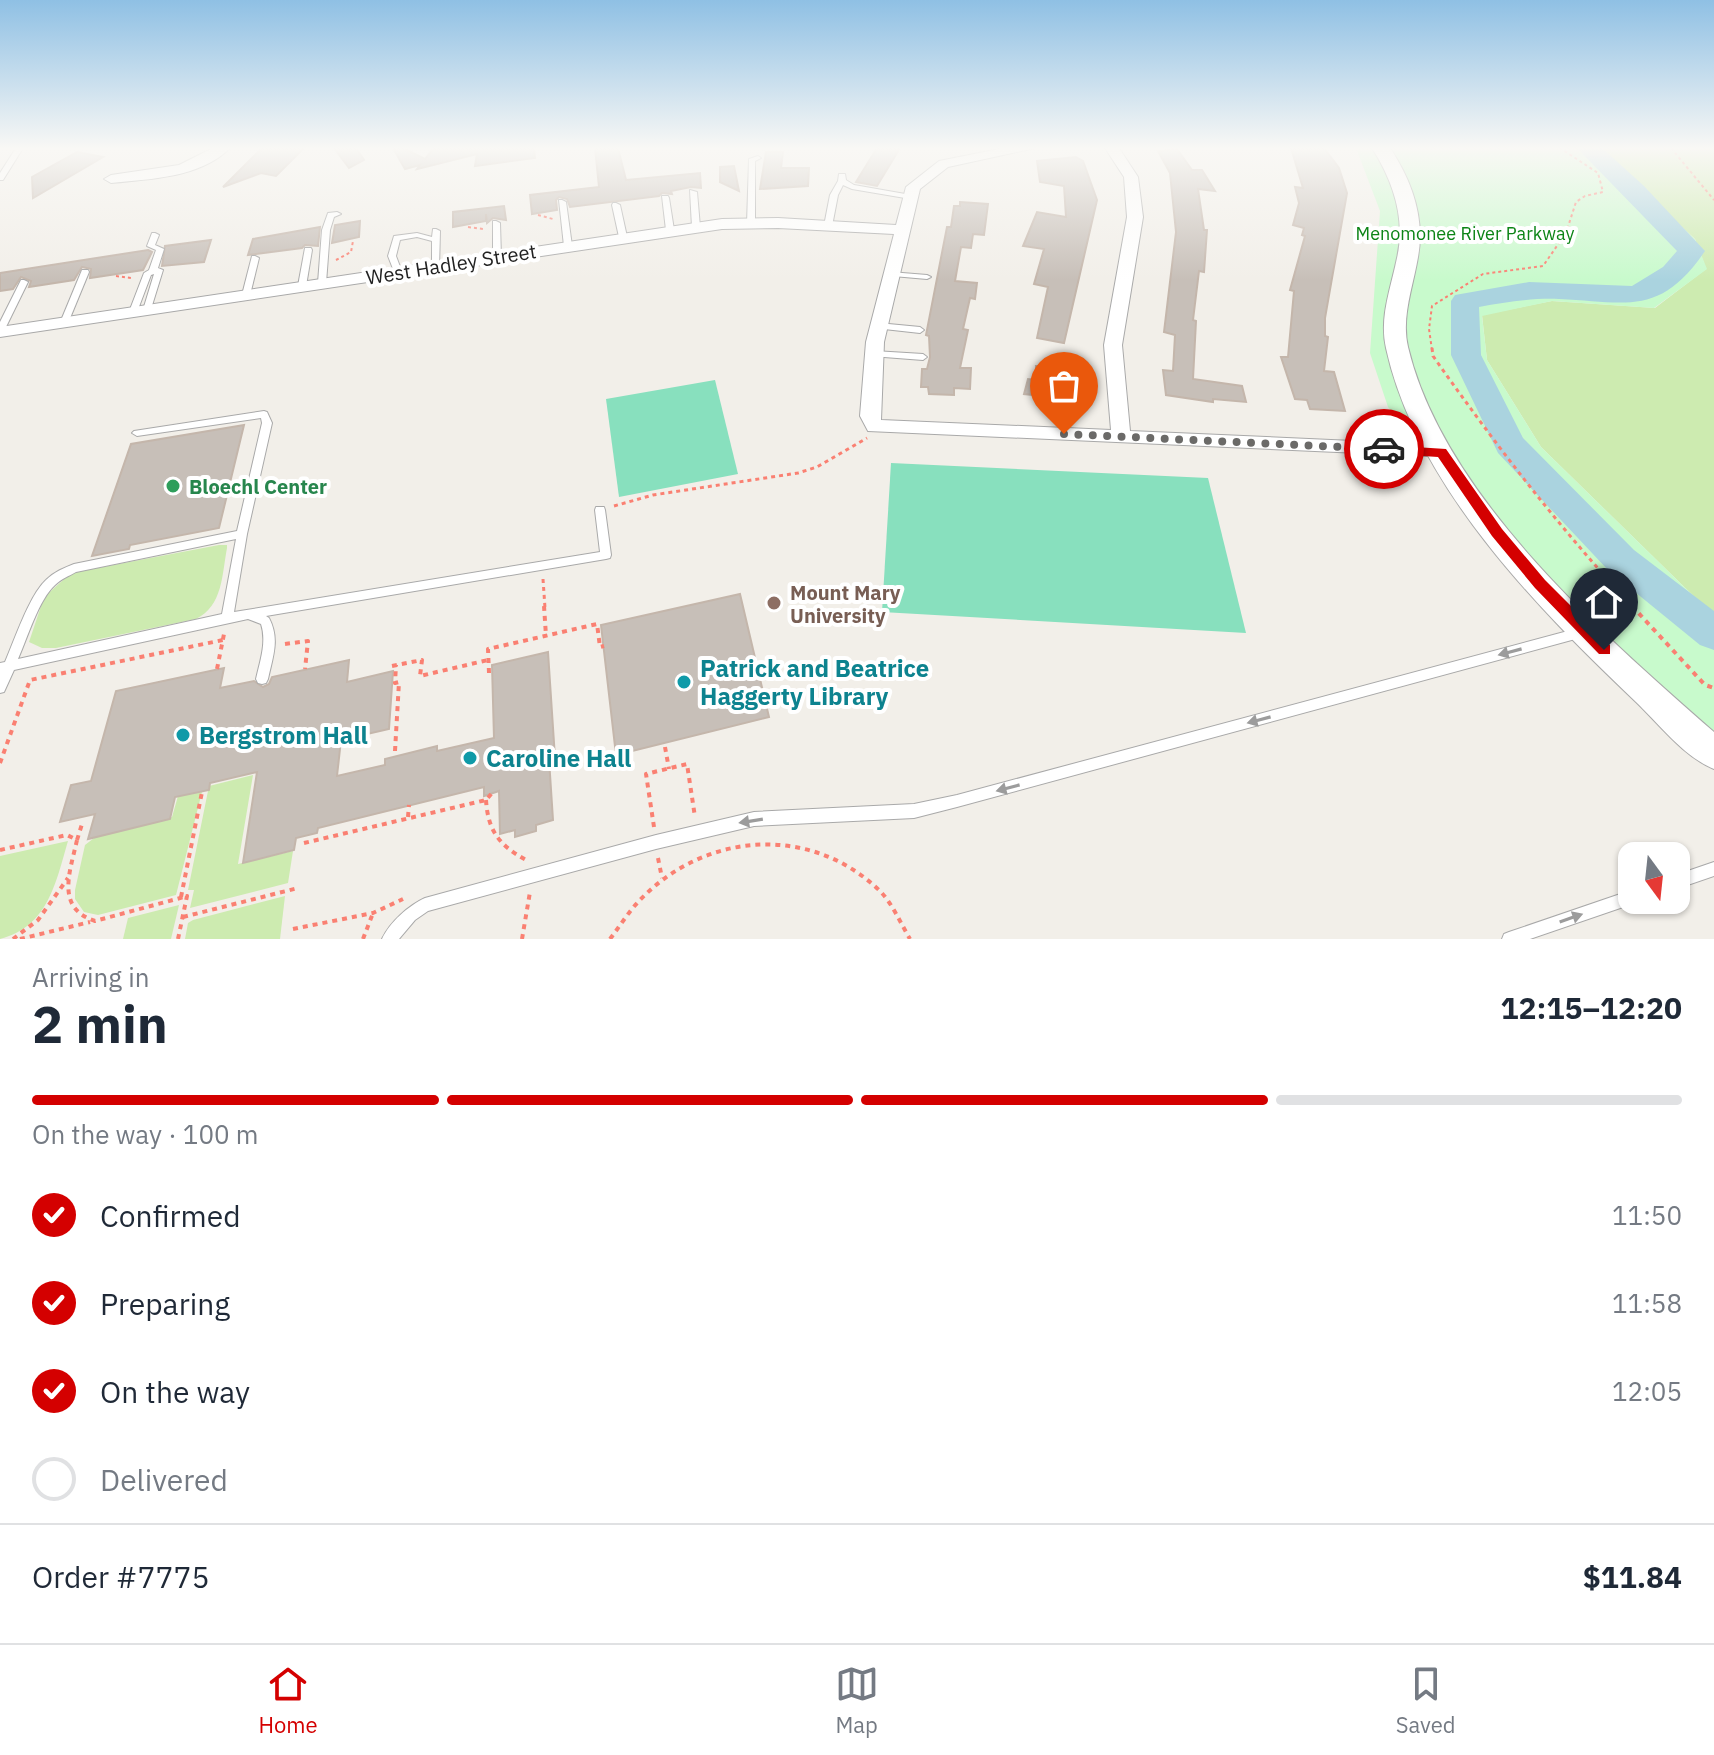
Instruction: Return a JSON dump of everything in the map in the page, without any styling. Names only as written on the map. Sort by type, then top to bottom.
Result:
[{"type":"street","points":[[912,192],[878,326],[869,416],[875,426],[1442,452]]},
{"type":"street","points":[[1121,436],[1113,345],[1135,217],[1132,192]]},
{"type":"street","points":[[1404,192],[1410,227],[1408,254],[1395,314],[1396,345],[1405,378],[1442,452],[1497,532],[1585,631],[1714,753]]},
{"type":"street","name":"West Hadley Street","points":[[0,332],[696,227],[751,224],[904,230]]},
{"type":"lane","points":[[693,192],[696,227]]},
{"type":"lane","points":[[751,192],[751,224]]},
{"type":"lane","points":[[828,226],[836,192]]},
{"type":"lane","points":[[880,192],[911,197]]},
{"type":"lane","points":[[665,198],[670,230]]},
{"type":"lane","points":[[562,202],[568,246]]},
{"type":"lane","points":[[616,205],[623,237]]},
{"type":"lane","points":[[322,283],[326,230],[331,215],[337,214]]},
{"type":"lane","points":[[496,226],[497,257]]},
{"type":"lane","points":[[140,311],[148,273],[153,270],[160,249],[151,246],[155,235]]},
{"type":"lane","points":[[398,272],[392,256],[397,238],[436,235],[436,266]]},
{"type":"lane","points":[[302,286],[308,250]]},
{"type":"lane","points":[[246,295],[255,258]]},
{"type":"lane","points":[[140,311],[161,272],[153,270]]},
{"type":"lane","points":[[64,323],[85,272]]},
{"type":"lane","points":[[893,274],[927,277]]},
{"type":"lane","points":[[0,332],[24,282]]},
{"type":"lane","points":[[878,326],[920,330]]},
{"type":"lane","points":[[874,354],[923,357]]},
{"type":"lane","points":[[137,433],[264,414],[267,423],[227,618]]},
{"type":"lane","points":[[5,667],[248,614],[606,555],[600,510]]},
{"type":"lane","points":[[0,688],[5,667],[38,599],[48,584],[60,575],[74,568],[242,534]]},
{"type":"lane","points":[[248,614],[265,621],[269,629],[270,642],[262,679]]},
{"type":"lane","points":[[389,939],[410,915],[425,905],[656,842],[754,819],[914,811],[1585,631]]},
{"type":"lane","points":[[1690,877],[1714,869]]},
{"type":"lane","points":[[1509,939],[1618,902]]},
{"type":"path","points":[[1603,192],[1582,195],[1572,204],[1568,228],[1543,266],[1483,274],[1432,306],[1429,329],[1433,356],[1521,478],[1577,547],[1705,685],[1714,688]]},
{"type":"path","points":[[468,227],[478,230],[496,226]]},
{"type":"path","points":[[323,262],[347,256],[353,241]]},
{"type":"path","points":[[600,510],[653,495],[817,467],[872,435],[875,426]]},
{"type":"path","points":[[543,566],[546,636]]},
{"type":"path","points":[[217,669],[227,618]]},
{"type":"path","points":[[489,673],[488,649],[597,624],[600,647],[604,646]]},
{"type":"path","points":[[0,763],[30,680],[223,640]]},
{"type":"path","points":[[270,642],[293,644],[308,641],[305,669]]},
{"type":"path","points":[[395,751],[399,682],[395,683],[394,665],[422,660],[420,676],[488,660]]},
{"type":"path","points":[[665,747],[669,769]]},
{"type":"path","points":[[668,824],[654,828],[646,774],[687,764],[695,817],[681,821]]},
{"type":"path","points":[[184,897],[202,792]]},
{"type":"path","points":[[304,843],[486,800],[492,793]]},
{"type":"path","points":[[486,800],[486,822],[493,837],[503,848],[533,863],[522,939]]},
{"type":"path","points":[[407,819],[409,805]]},
{"type":"path","points":[[13,939],[27,933],[47,914],[68,878],[83,821]]},
{"type":"path","points":[[0,850],[67,835],[77,840]]},
{"type":"path","points":[[610,939],[629,910],[662,878],[721,848],[769,842],[817,850],[852,868],[882,894],[910,939]]},
{"type":"path","points":[[68,878],[70,906],[83,919],[95,921]]},
{"type":"path","points":[[183,917],[298,888]]},
{"type":"path","points":[[178,939],[187,896],[184,897]]},
{"type":"path","points":[[20,939],[184,897]]},
{"type":"path","points":[[363,939],[373,913]]},
{"type":"green space","name":"Menomonee River Parkway","points":[[1373,192],[1644,192],[1695,239],[1707,269],[1654,308],[1552,301],[1482,316],[1487,360],[1541,447],[1714,616],[1714,766],[1435,467],[1388,407],[1370,353],[1380,211]]},
{"type":"green space","points":[[1644,192],[1714,192],[1714,616],[1541,447],[1487,360],[1482,315],[1552,301],[1655,308],[1706,269],[1695,239]]},
{"type":"green space","points":[[715,380],[738,474],[619,497],[606,399]]},
{"type":"green space","points":[[891,463],[1208,478],[1246,633],[882,612]]},
{"type":"green space","points":[[227,545],[220,588],[212,606],[196,619],[56,648],[42,648],[29,642],[44,597],[71,573]]},
{"type":"green space","points":[[253,775],[238,864],[293,851],[288,883],[190,908],[194,890],[188,890],[209,786]]},
{"type":"green space","points":[[202,792],[176,895],[98,915],[84,912],[75,899],[75,890],[85,845],[98,835],[172,817],[178,796]]},
{"type":"green space","points":[[68,841],[54,887],[39,914],[16,933],[0,939],[0,856]]},
{"type":"green space","points":[[285,896],[280,939],[185,939],[188,923],[193,920]]},
{"type":"green space","points":[[179,905],[171,939],[123,939],[128,918]]},
{"type":"building","points":[[557,192],[672,194],[570,207],[567,199],[559,197],[556,200],[557,210],[532,214],[530,195]]},
{"type":"building","points":[[1064,192],[1094,192],[1097,200],[1064,343],[1037,338],[1048,287],[1034,284],[1044,249],[1023,246],[1037,212],[1066,217]]},
{"type":"building","points":[[1172,192],[1198,192],[1204,230],[1207,230],[1204,272],[1199,271],[1193,320],[1196,321],[1193,379],[1242,386],[1246,402],[1213,399],[1213,402],[1166,395],[1163,370],[1173,371],[1175,335],[1164,332],[1176,232]]},
{"type":"building","points":[[1296,192],[1347,193],[1325,318],[1325,336],[1328,337],[1324,371],[1334,372],[1345,411],[1310,409],[1307,400],[1295,399],[1281,357],[1288,357],[1294,291],[1290,290],[1305,236],[1302,235],[1304,228],[1293,225],[1299,203]]},
{"type":"building","points":[[960,202],[988,204],[984,235],[973,234],[971,248],[961,247],[955,281],[977,283],[975,299],[970,298],[963,329],[968,330],[960,368],[971,368],[970,389],[954,388],[954,395],[929,394],[928,387],[921,387],[922,369],[927,369],[930,357],[929,336],[926,335],[947,227],[951,227],[954,206],[960,206]]},
{"type":"building","points":[[504,206],[506,220],[493,218],[487,223],[486,214],[486,221],[453,227],[453,212]]},
{"type":"building","points":[[360,221],[359,237],[332,243],[335,225]]},
{"type":"building","points":[[320,227],[318,246],[305,245],[302,248],[248,255],[253,239]]},
{"type":"building","points":[[211,240],[204,262],[162,266],[165,246]]},
{"type":"building","points":[[148,250],[152,252],[143,270],[90,278],[91,269],[82,267],[74,280],[29,287],[31,281],[21,277],[13,289],[0,291],[0,273]]},
{"type":"building","points":[[1036,366],[1064,367],[1067,372],[1061,395],[1024,394],[1028,379],[1037,380]]},
{"type":"building","name":"Bloechl Center","points":[[244,425],[219,528],[130,545],[129,549],[92,556],[131,444]]},
{"type":"building","name":"Patrick and Beatrice Haggerty Library","points":[[740,594],[769,717],[616,755],[601,625]]},
{"type":"building","points":[[548,652],[555,758],[549,759],[553,820],[536,825],[536,831],[515,837],[515,830],[500,834],[499,791],[484,796],[484,787],[318,828],[317,833],[296,838],[294,850],[243,863],[257,772],[210,783],[209,790],[175,797],[170,819],[88,839],[95,814],[60,822],[71,785],[91,781],[116,691],[224,668],[220,688],[254,681],[263,687],[269,684],[272,677],[349,660],[347,682],[393,671],[389,729],[341,740],[337,776],[385,765],[385,759],[437,746],[437,751],[494,738],[492,665]]},
{"type":"waterway","points":[[1636,192],[1692,251],[1673,273],[1639,294],[1622,296],[1529,290],[1465,301],[1466,355],[1510,445],[1621,560],[1714,633]]},
{"type":"way so far","points":[[1064,434],[1384,449]]},
{"type":"place","name":"Bloechl Center","points":[[173,486]]},
{"type":"place","name":"Mount Mary University","points":[[774,603]]},
{"type":"place","name":"Patrick and Beatrice Haggerty Library","points":[[684,682]]},
{"type":"place","name":"Bergstrom Hall","points":[[183,735]]},
{"type":"place","name":"Caroline Hall","points":[[470,758]]},
{"type":"route","points":[[1384,449],[1442,452],[1450,468],[1497,532],[1540,584],[1604,650]]}]
